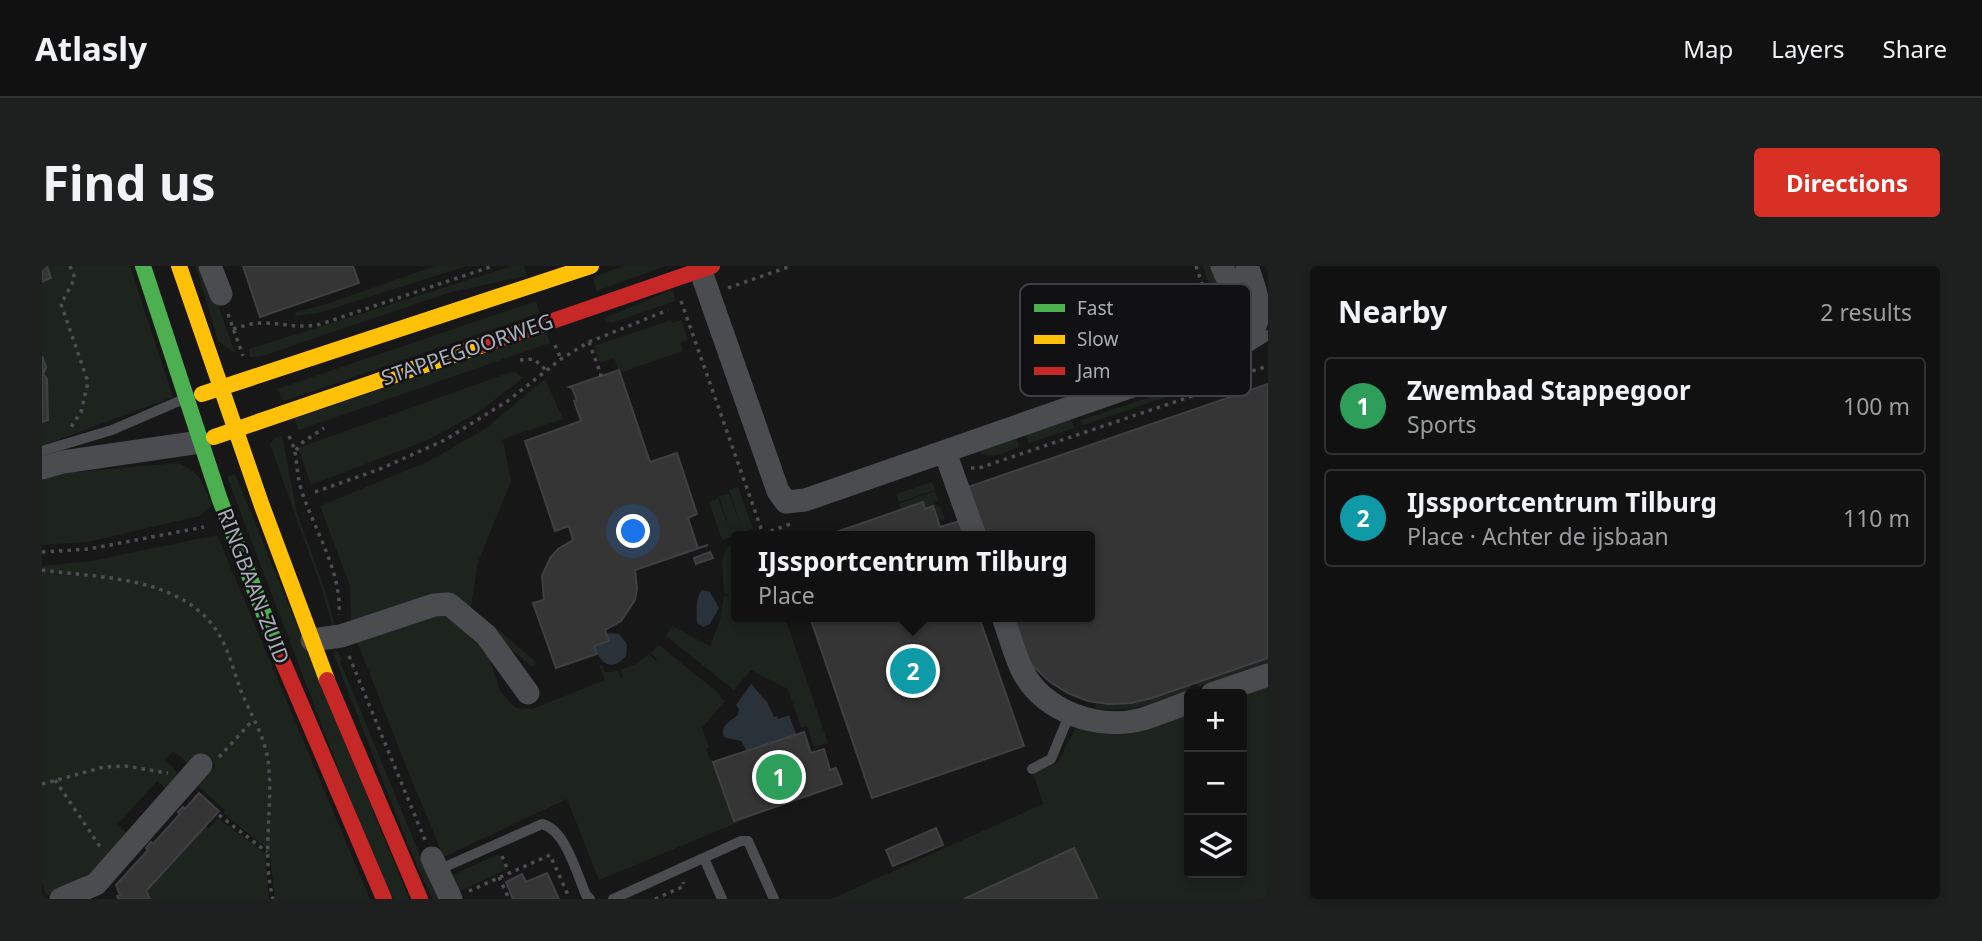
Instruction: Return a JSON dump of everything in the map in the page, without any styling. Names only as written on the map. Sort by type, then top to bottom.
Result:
[{"type":"main road","name":"RINGBAAN-ZUID","points":[[143,266],[200,442],[276,647],[384,899]]},
{"type":"main road","name":"RINGBAAN-ZUID","points":[[179,266],[220,389],[312,640],[365,773],[420,899]]},
{"type":"main road","name":"STAPPEGOORWEG","points":[[200,442],[704,267]]},
{"type":"main road","name":"STAPPEGOORWEG","points":[[187,398],[581,268]]},
{"type":"street","points":[[210,266],[221,295]]},
{"type":"street","points":[[1222,266],[1229,284]]},
{"type":"street","points":[[1247,266],[1259,313],[1257,328],[1251,337]]},
{"type":"street","name":"STAPPEGOORWEG","points":[[704,267],[722,332],[778,491],[786,502],[805,500],[945,452]]},
{"type":"street","points":[[581,268],[588,308]]},
{"type":"street","points":[[973,531],[945,452],[1106,396]]},
{"type":"street","points":[[42,468],[151,447],[200,442]]},
{"type":"street","name":"RINGBAAN-ZUID","points":[[312,640],[341,636],[434,605],[449,604],[486,635],[528,693]]},
{"type":"street","points":[[1005,622],[1022,670],[1039,695],[1061,710],[1102,722],[1141,719],[1184,704]]},
{"type":"street","points":[[1227,689],[1268,675]]},
{"type":"street","points":[[61,899],[99,892],[194,773]]},
{"type":"street","points":[[435,864],[451,899]]},
{"type":"lane","points":[[1251,346],[1268,335]]},
{"type":"lane","points":[[42,451],[112,430],[187,398]]},
{"type":"lane","points":[[1032,769],[1051,759],[1070,713]]},
{"type":"lane","points":[[435,864],[542,824],[550,826],[560,835],[590,899]]},
{"type":"lane","points":[[613,899],[741,842],[748,842],[774,899]]},
{"type":"lane","points":[[704,858],[722,899]]},
{"type":"path","points":[[69,429],[81,412],[88,382],[61,304],[75,278],[70,266]]},
{"type":"path","points":[[233,328],[251,323],[295,327],[321,324],[493,266]]},
{"type":"path","name":"STAPPEGOORWEG","points":[[518,360],[534,359],[546,370],[589,342],[683,304],[791,266]]},
{"type":"path","points":[[1196,266],[1203,284]]},
{"type":"path","points":[[683,304],[729,435]]},
{"type":"path","points":[[589,342],[599,375]]},
{"type":"path","points":[[315,492],[380,469],[445,440],[509,400],[546,370]]},
{"type":"path","points":[[327,426],[296,450],[300,485],[335,577],[340,599],[341,636],[435,864]]},
{"type":"path","points":[[42,552],[89,548],[204,527]]},
{"type":"path","points":[[42,570],[130,582],[158,589],[201,611],[216,629],[268,760],[268,877],[273,899]]},
{"type":"path","points":[[42,784],[104,767],[125,766],[172,774],[194,773],[215,762],[253,720]]},
{"type":"path","points":[[55,780],[107,856]]},
{"type":"path","points":[[219,815],[268,853]]},
{"type":"path","points":[[451,899],[550,855],[570,899]]},
{"type":"path","points":[[499,877],[509,899]]},
{"type":"shaded area","points":[[42,266],[130,266],[173,397],[42,446]]},
{"type":"shaded area","points":[[196,266],[204,266],[235,353],[218,341]]},
{"type":"shaded area","points":[[435,266],[467,266],[318,313],[295,316],[296,312],[330,303]]},
{"type":"shaded area","points":[[512,266],[524,266],[527,276],[451,292],[262,356],[250,357],[249,349]]},
{"type":"shaded area","points":[[624,266],[665,266],[597,291],[593,279],[595,276]]},
{"type":"shaded area","points":[[1203,266],[1216,266],[1222,284],[1209,284]]},
{"type":"shaded area","points":[[673,289],[675,301],[611,323],[603,319]]},
{"type":"shaded area","points":[[536,301],[540,313],[284,401],[277,389]]},
{"type":"shaded area","points":[[671,320],[672,323],[681,320],[688,340],[680,343],[683,351],[619,373],[614,358],[600,363],[594,346]]},
{"type":"shaded area","points":[[547,332],[550,343],[299,430],[294,419]]},
{"type":"shaded area","points":[[514,371],[523,378],[477,413],[430,439],[311,485],[298,448]]},
{"type":"shaded area","points":[[545,379],[563,419],[503,439],[511,481],[478,562],[470,612],[351,622],[350,586],[320,506],[427,462],[485,429]]},
{"type":"shaded area","points":[[1154,396],[1169,396],[1083,425],[1081,420]]},
{"type":"shaded area","points":[[1070,417],[1074,428],[1029,443],[1025,433]]},
{"type":"shaded area","points":[[282,436],[297,513],[325,590],[335,625],[332,626],[323,593],[270,444],[275,438]]},
{"type":"shaded area","points":[[1016,436],[1019,447],[1002,454],[986,455],[977,449]]},
{"type":"shaded area","points":[[177,463],[196,474],[206,491],[212,506],[199,516],[88,542],[42,545],[42,475]]},
{"type":"shaded area","points":[[235,474],[409,899],[393,899],[356,815],[227,477]]},
{"type":"shaded area","points":[[932,482],[935,490],[899,502],[896,494]]},
{"type":"shaded area","points":[[738,487],[753,529],[731,531],[731,537],[722,540],[709,502],[718,498],[730,532],[719,496],[729,494],[742,528],[729,490]]},
{"type":"shaded area","points":[[935,491],[938,501],[935,502],[936,507],[940,506],[945,519],[938,521],[933,507],[903,517],[899,504]]},
{"type":"shaded area","points":[[217,535],[370,899],[275,899],[270,858],[264,846],[223,813],[225,810],[198,786],[215,766],[200,754],[193,761],[187,762],[173,751],[165,760],[176,771],[177,776],[167,790],[157,781],[118,824],[128,834],[93,871],[55,895],[47,895],[42,884],[42,566],[91,561]]},
{"type":"shaded area","points":[[731,546],[731,622],[787,622],[828,743],[814,747],[807,726],[801,728],[788,689],[751,670],[734,690],[666,636],[672,626],[710,646],[720,621],[724,596],[730,596],[724,593],[722,560],[727,547]]},
{"type":"shaded area","points":[[702,590],[710,592],[719,608],[710,624],[703,627],[697,623],[697,601]]},
{"type":"shaded area","points":[[441,611],[484,641],[500,691],[515,708],[532,709],[605,680],[599,665],[602,665],[605,672],[618,671],[621,678],[621,670],[636,664],[649,654],[656,661],[651,653],[659,645],[725,701],[702,728],[709,747],[706,749],[714,763],[733,820],[775,807],[599,880],[567,799],[444,857],[356,639]]},
{"type":"shaded area","points":[[493,625],[536,662],[532,667],[489,630]]},
{"type":"shaded area","points":[[607,633],[619,634],[627,644],[626,656],[616,664],[603,661],[594,646],[609,641]]},
{"type":"shaded area","points":[[335,651],[342,660],[340,661],[438,899],[432,899],[408,845],[333,653]]},
{"type":"shaded area","points":[[1268,658],[1268,665],[1198,687],[1196,683]]},
{"type":"shaded area","points":[[751,684],[767,702],[774,717],[777,716],[778,719],[789,715],[796,734],[747,751],[741,741],[724,737],[724,726],[738,715],[739,709],[736,705]]},
{"type":"shaded area","points":[[1190,685],[1191,689],[1184,689],[1184,693],[1144,706],[1095,708],[1096,702],[1131,703]]},
{"type":"shaded area","points":[[1268,685],[1268,899],[1098,899],[1074,849],[964,899],[831,899],[1043,804],[1033,773],[1057,763],[1076,728],[1184,713],[1184,878],[1247,878],[1247,692]]},
{"type":"shaded area","points":[[218,818],[265,853],[269,899],[150,899],[146,891],[205,825],[209,828]]},
{"type":"shaded area","points":[[499,854],[506,870],[460,891],[452,875]]},
{"type":"building","points":[[42,266],[47,266],[51,278],[42,282]]},
{"type":"building","points":[[243,266],[353,266],[359,283],[260,317]]},
{"type":"building","points":[[42,356],[46,367],[43,374],[47,379],[48,420],[42,422]]},
{"type":"building","points":[[619,370],[650,462],[677,453],[697,514],[688,518],[698,548],[708,545],[635,570],[635,600],[621,621],[605,630],[609,641],[594,646],[597,654],[556,668],[533,603],[544,600],[542,576],[550,558],[558,549],[573,540],[569,526],[555,531],[525,441],[581,421],[574,401],[577,400],[569,387]]},
{"type":"building","points":[[1268,384],[1268,658],[1131,703],[1088,701],[1050,682],[1034,667],[1022,650],[1012,622],[1095,622],[1095,531],[979,531],[965,488],[1233,396],[1251,396],[1251,390]]},
{"type":"building","points":[[923,502],[925,509],[933,506],[940,527],[960,521],[963,531],[839,531]]},
{"type":"building","points":[[710,552],[713,558],[696,564],[694,558]]},
{"type":"building","points":[[812,622],[981,622],[1024,746],[872,798]]},
{"type":"building","points":[[804,732],[811,753],[824,749],[830,770],[836,768],[842,784],[734,821],[713,762]]},
{"type":"building","points":[[199,793],[219,811],[146,891],[150,899],[118,899],[117,896],[120,895],[116,885],[148,850],[146,848],[151,842],[153,844],[180,814],[178,812],[183,807],[185,809]]},
{"type":"building","points":[[936,828],[943,845],[893,866],[886,850]]},
{"type":"building","points":[[1074,848],[1098,899],[964,899]]},
{"type":"building","points":[[547,873],[559,899],[513,899],[506,882],[522,874],[526,882]]},
{"type":"traffic: fast","points":[[143,266],[220,500],[277,648]]},
{"type":"traffic: slow","points":[[179,266],[262,506],[327,680]]},
{"type":"traffic: slow","points":[[202,394],[591,266]]},
{"type":"traffic: slow","points":[[214,437],[483,345]]},
{"type":"traffic: jam","points":[[483,345],[712,266]]},
{"type":"traffic: jam","points":[[277,648],[384,899]]},
{"type":"traffic: jam","points":[[327,680],[420,899]]},
{"type":"place","name":"IJssportcentrum Tilburg","points":[[913,671]]},
{"type":"place","name":"Zwembad Stappegoor","points":[[779,777]]}]
